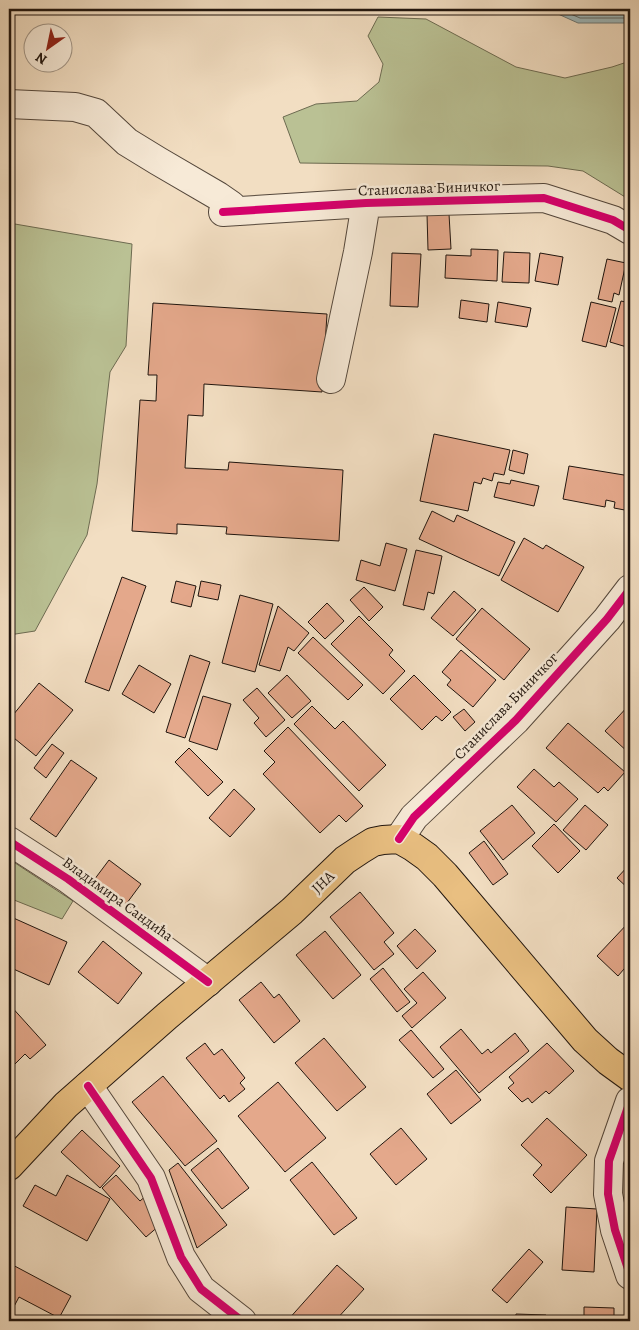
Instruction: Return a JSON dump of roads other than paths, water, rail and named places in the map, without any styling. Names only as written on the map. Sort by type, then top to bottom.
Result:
[{"type":"main road","name":"ЈНА","points":[[9,1166],[66,1105],[292,911],[345,860],[373,842],[399,839]]},
{"type":"main road","points":[[399,839],[427,858],[445,876],[585,1040],[608,1061],[630,1077]]},
{"type":"street","name":"Станислава Биничког","points":[[9,104],[75,107],[96,113],[127,142],[231,205],[227,211],[366,203],[544,198],[613,220],[630,230]]},
{"type":"street","points":[[331,379],[358,252],[366,203]]},
{"type":"street","name":"Станислава Биничког","points":[[399,839],[414,817],[516,720],[607,619],[630,589]]},
{"type":"street","name":"Владимира Сандића","points":[[9,841],[68,879],[208,982]]},
{"type":"street","points":[[88,1086],[151,1178],[181,1257],[201,1289],[242,1321]]},
{"type":"street","points":[[630,1101],[609,1161],[608,1194],[615,1230],[630,1275]]},
{"type":"water","points":[[547,9],[630,9],[630,23],[578,23]]}]
